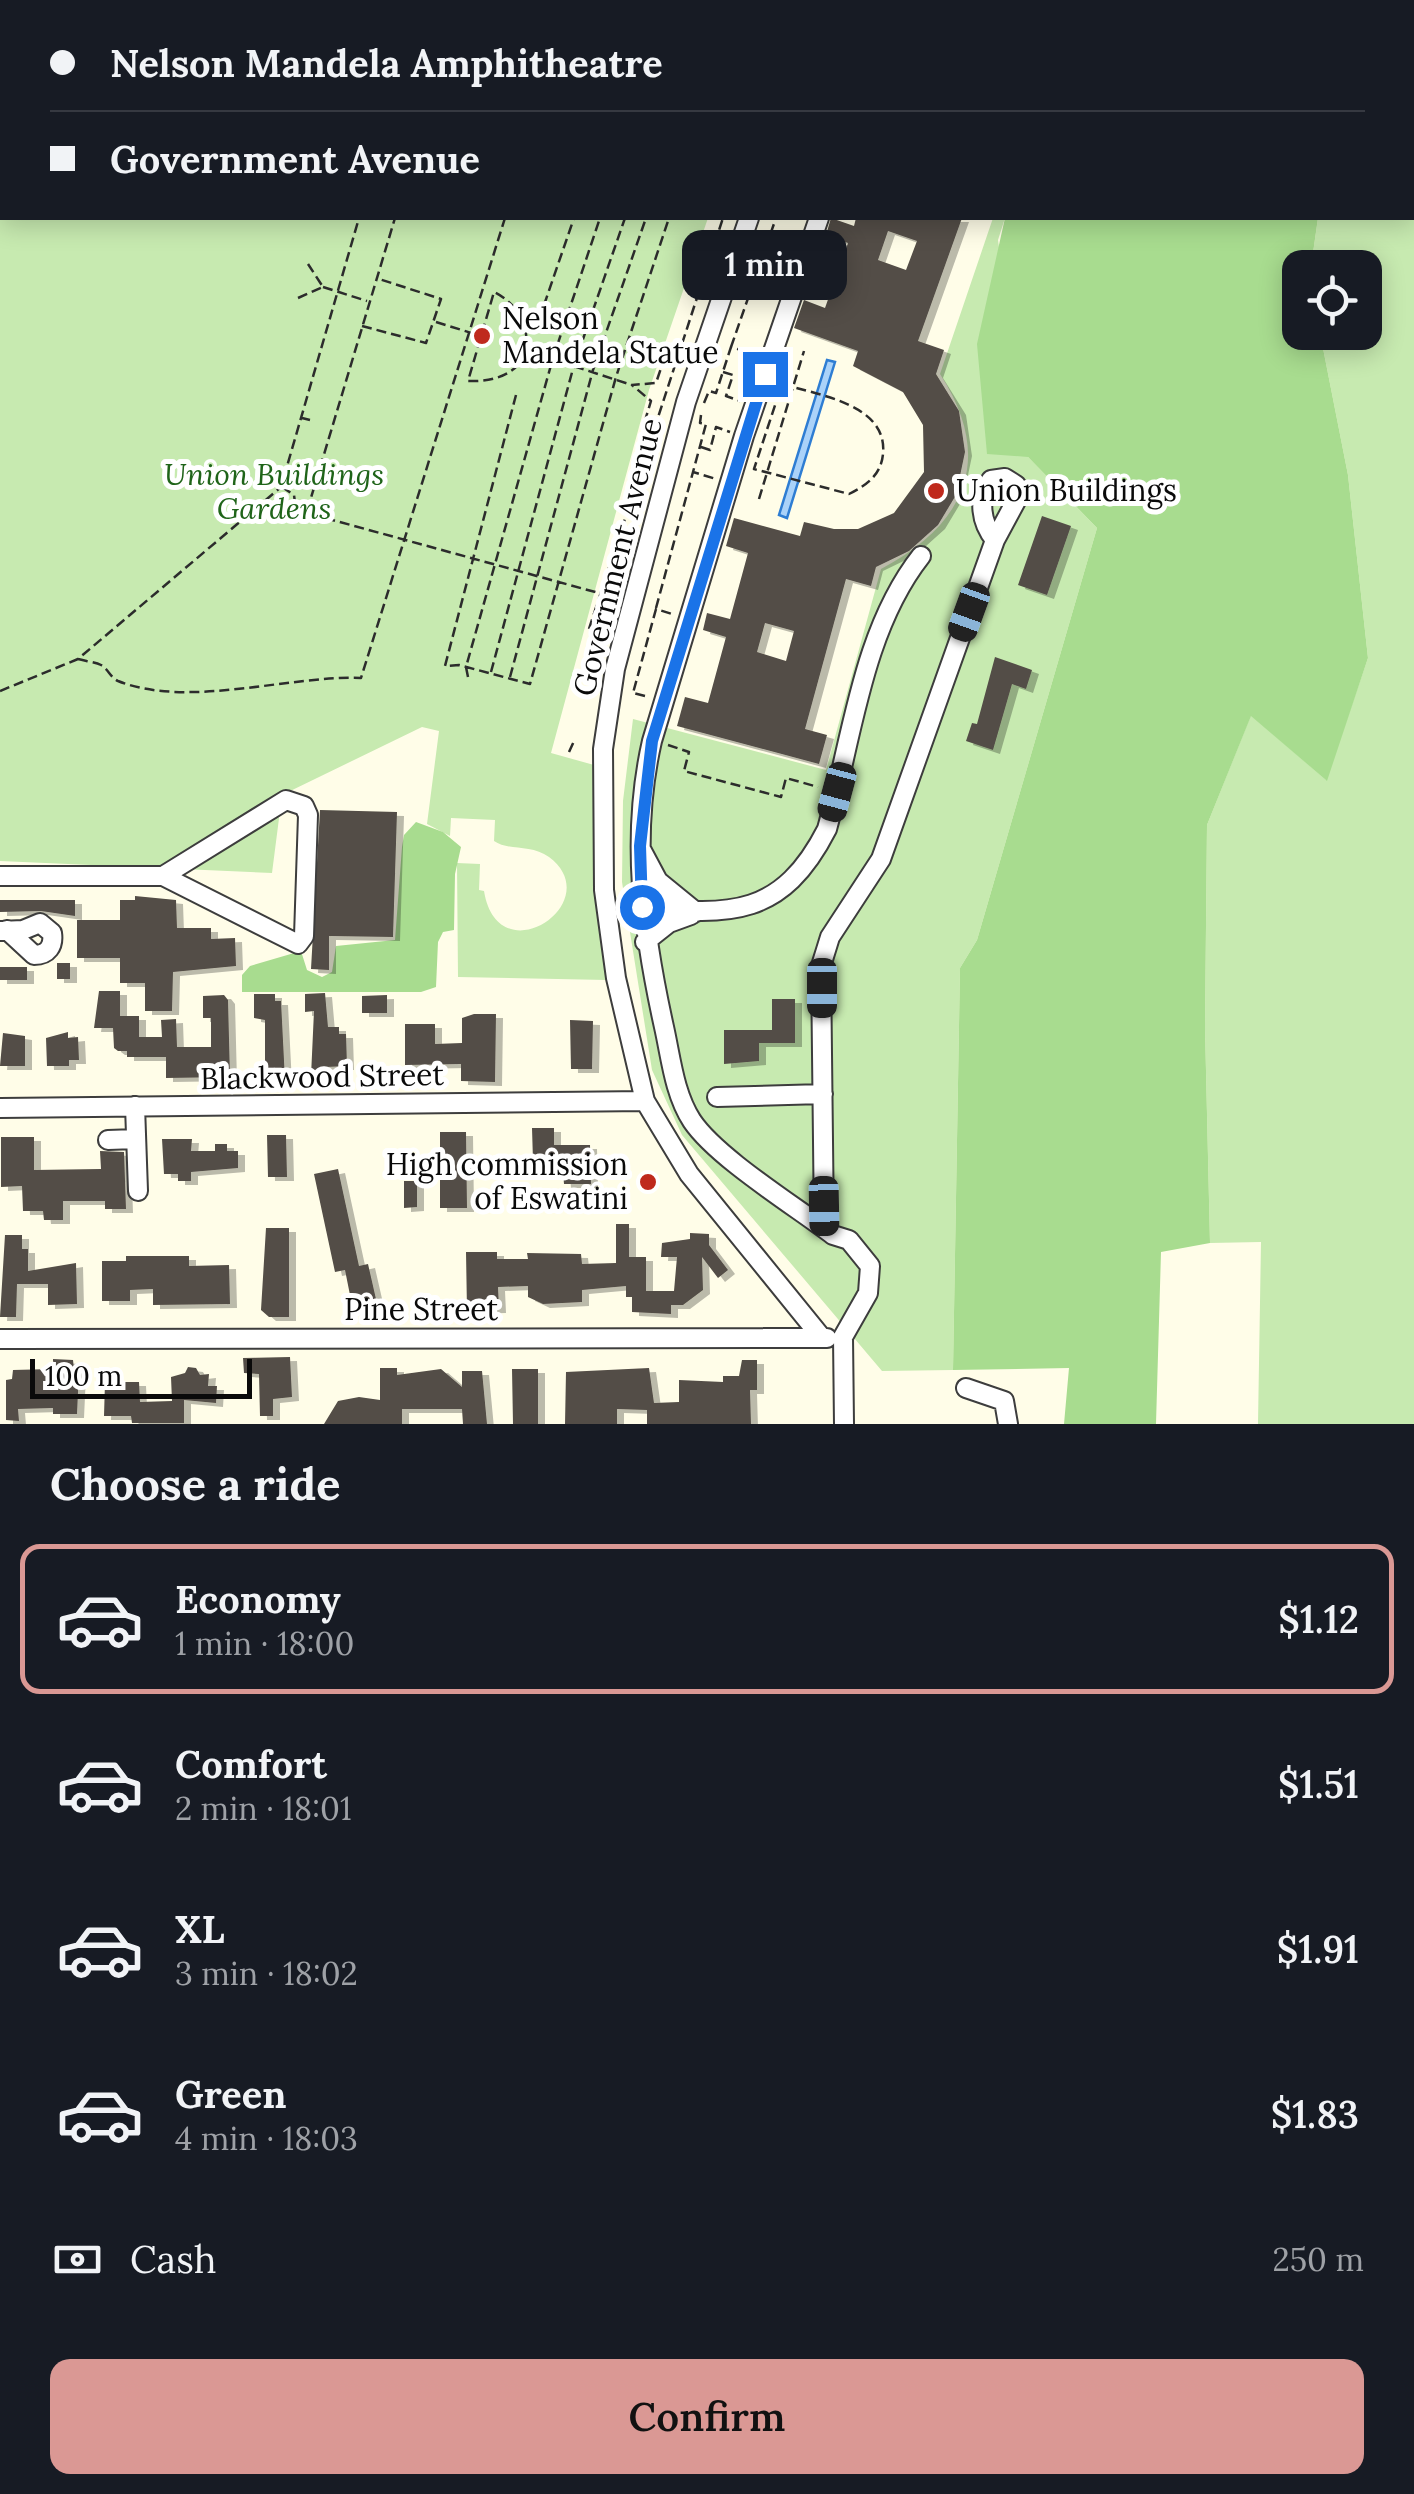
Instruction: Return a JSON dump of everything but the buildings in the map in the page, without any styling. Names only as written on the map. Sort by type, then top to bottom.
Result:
[{"type":"street","name":"Government Avenue","points":[[748,220],[686,402],[631,602],[606,722],[603,858],[612,952],[645,1100],[689,1174],[822,1338]]},
{"type":"street","points":[[818,220],[744,436],[663,701],[652,741],[640,846],[645,942],[674,1076],[692,1120],[722,1150],[824,1228],[849,1240],[870,1266],[868,1293],[843,1338],[844,1424]]},
{"type":"street","points":[[824,1228],[821,966],[830,937],[881,860],[995,540]]},
{"type":"street","points":[[642,907],[697,913],[744,909],[776,894],[814,854],[837,792],[881,624],[896,587],[921,556]]},
{"type":"street","points":[[0,876],[163,876],[287,941],[302,943],[308,816],[304,806],[286,800],[163,876]]},
{"type":"street","points":[[640,846],[658,881],[697,913]]},
{"type":"street","points":[[645,942],[669,923],[697,913]]},
{"type":"street","points":[[717,1097],[823,1094]]},
{"type":"street","name":"Blackwood Street","points":[[0,1108],[645,1100]]},
{"type":"street","points":[[135,1106],[138,1191]]},
{"type":"street","points":[[108,1140],[136,1139]]},
{"type":"street","name":"Pine Street","points":[[0,1340],[843,1338]]},
{"type":"street","points":[[966,1388],[1004,1401],[1008,1424]]},
{"type":"path","points":[[0,691],[78,659],[281,487],[358,220]]},
{"type":"path","points":[[307,513],[394,220]]},
{"type":"path","points":[[78,659],[102,666],[116,680],[162,688],[236,692],[333,677],[361,678],[504,220]]},
{"type":"path","points":[[544,305],[573,220]]},
{"type":"path","points":[[468,677],[466,667],[553,358],[599,220]]},
{"type":"path","points":[[491,673],[574,365],[624,220]]},
{"type":"path","points":[[510,678],[593,370],[645,220]]},
{"type":"path","points":[[516,395],[445,666],[466,667],[530,684],[616,377],[668,220]]},
{"type":"path","points":[[589,629],[604,594],[674,359],[722,220]]},
{"type":"path","points":[[663,701],[633,693],[706,424],[700,422],[702,408],[709,392],[716,394],[775,220]]},
{"type":"path","points":[[308,264],[324,287],[368,302]]},
{"type":"path","points":[[361,326],[426,343],[442,299],[376,278]]},
{"type":"path","points":[[298,298],[324,287]]},
{"type":"path","points":[[494,292],[506,298],[523,318],[527,351],[522,363],[501,376],[468,381],[482,336],[494,292]]},
{"type":"path","points":[[434,321],[482,336]]},
{"type":"path","points":[[731,347],[756,355]]},
{"type":"path","points":[[527,351],[632,385],[651,401],[644,426],[653,430]]},
{"type":"path","points":[[759,499],[804,351]]},
{"type":"path","points":[[632,385],[656,383],[665,356],[674,359]]},
{"type":"path","points":[[722,372],[733,375],[726,396],[741,401]]},
{"type":"path","points":[[782,384],[856,408],[874,420],[881,434],[882,464],[874,477],[849,494],[766,474],[754,469],[782,384]]},
{"type":"path","points":[[300,417],[310,420]]},
{"type":"path","points":[[700,447],[710,450],[716,428],[744,436]]},
{"type":"path","points":[[693,472],[717,480]]},
{"type":"path","points":[[281,487],[294,495],[296,510],[631,602]]},
{"type":"path","points":[[656,609],[688,619]]},
{"type":"path","points":[[569,752],[574,740]]},
{"type":"path","points":[[652,741],[690,752],[684,771],[781,798],[786,778],[837,792]]},
{"type":"green space","name":"Union Buildings Gardens","points":[[0,220],[707,220],[649,390],[551,753],[594,765],[594,888],[607,980],[458,977],[457,863],[480,864],[479,890],[484,891],[493,916],[508,928],[527,930],[544,923],[558,910],[566,893],[564,875],[542,853],[494,841],[495,820],[451,818],[450,836],[427,824],[439,731],[422,727],[282,795],[272,873],[0,861]]},
{"type":"green space","points":[[992,220],[1004,220],[998,240],[1028,457],[1097,528],[977,940],[960,968],[953,1370],[882,1371],[682,1135],[652,1070],[622,882],[623,801],[633,719],[826,770],[881,569],[934,532],[952,510],[963,486],[968,461],[966,434],[957,405],[940,374]]},
{"type":"green space","points":[[1005,220],[1318,220],[1313,250],[1282,250],[1282,350],[1323,350],[1348,475],[1368,658],[1327,781],[1251,716],[1207,825],[1205,1028],[1210,1243],[1161,1252],[1156,1424],[1064,1424],[1069,1368],[953,1370],[960,968],[977,940],[1097,528],[1028,457],[987,454],[977,344]]},
{"type":"green space","points":[[1318,220],[1414,220],[1414,1424],[1258,1424],[1261,1242],[1210,1243],[1205,1028],[1207,825],[1251,715],[1326,780],[1368,658],[1348,475],[1323,350],[1382,350],[1382,250],[1313,250]]},
{"type":"green space","points":[[416,822],[443,832],[461,847],[455,874],[454,930],[443,932],[438,942],[436,987],[421,992],[242,992],[242,975],[250,966],[301,951],[307,970],[322,977],[332,972],[336,946],[395,940],[404,835]]},
{"type":"water","points":[[827,360],[835,362],[787,518],[779,515]]},
{"type":"place","name":"Nelson Mandela Statue","points":[[482,336]]},
{"type":"place","name":"Union Buildings","points":[[936,491]]},
{"type":"place","name":"High commission of Eswatini","points":[[648,1182]]},
{"type":"route","points":[[642,907],[640,846],[652,741],[765,374]]}]
